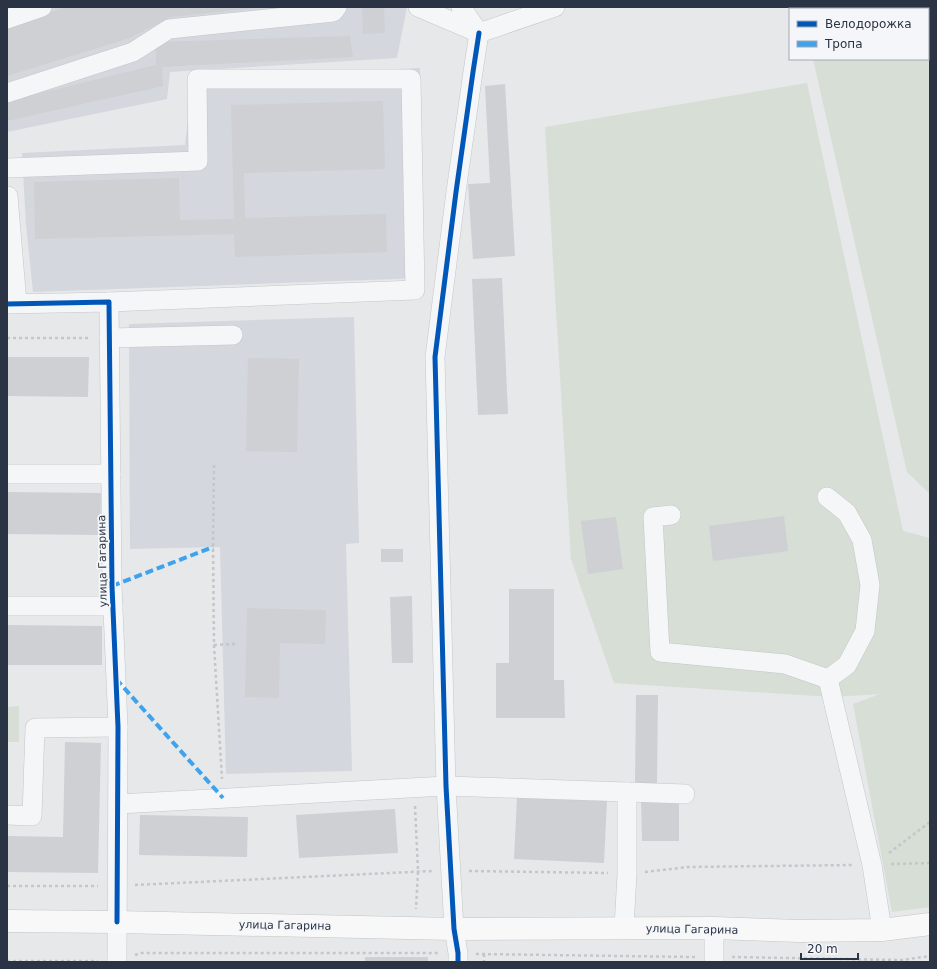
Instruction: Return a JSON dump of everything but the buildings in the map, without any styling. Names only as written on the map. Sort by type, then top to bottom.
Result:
[{"type":"main road","name":"улица Гагарина","points":[[7,921],[454,928],[714,928],[799,931],[882,930],[930,924]]},
{"type":"street","points":[[7,19],[42,7]]},
{"type":"street","points":[[7,93],[133,52],[169,29],[333,12],[337,7]]},
{"type":"street","points":[[418,7],[479,33],[555,7]]},
{"type":"street","points":[[458,958],[454,928],[446,786],[435,357],[461,154],[479,33],[461,7]]},
{"type":"street","points":[[7,168],[198,161],[197,79],[411,79],[415,290],[109,302],[12,304],[7,177]]},
{"type":"street","name":"улица Гагарина","points":[[109,302],[113,606],[118,727],[117,922]]},
{"type":"street","points":[[109,338],[233,335]]},
{"type":"street","points":[[7,474],[111,474]]},
{"type":"street","points":[[828,497],[847,513],[862,540],[870,585],[865,631],[847,665],[828,679]]},
{"type":"street","points":[[671,515],[653,517],[660,652],[785,664],[828,679]]},
{"type":"street","points":[[7,606],[113,606]]},
{"type":"street","points":[[828,679],[872,865],[882,930]]},
{"type":"street","points":[[7,815],[32,816],[35,728],[118,727]]},
{"type":"street","points":[[118,804],[446,786],[685,794]]},
{"type":"street","points":[[624,928],[627,874],[627,792]]},
{"type":"street","points":[[117,922],[117,962]]},
{"type":"street","points":[[714,928],[714,959]]},
{"type":"path","points":[[7,338],[109,338]]},
{"type":"path","points":[[214,465],[214,645],[223,798]]},
{"type":"path","points":[[214,645],[236,644]]},
{"type":"path","points":[[414,788],[418,871]]},
{"type":"path","points":[[872,865],[930,822]]},
{"type":"path","points":[[7,961],[117,962],[141,954],[458,958],[484,954],[714,959],[902,960],[930,956]]},
{"type":"path","points":[[484,954],[484,962]]},
{"type":"shaded area","points":[[7,7],[407,7],[397,58],[170,72],[167,99],[7,132]]},
{"type":"shaded area","points":[[930,7],[930,494],[907,472],[813,60],[929,60],[929,8],[802,8]]},
{"type":"shaded area","points":[[420,68],[423,278],[33,292],[26,225],[22,153],[185,145],[193,78]]},
{"type":"shaded area","points":[[807,83],[903,531],[930,538],[930,907],[892,912],[853,704],[880,694],[832,697],[614,683],[571,559],[545,127]]},
{"type":"shaded area","points":[[354,317],[359,543],[346,544],[352,771],[226,774],[220,547],[130,549],[129,324]]},
{"type":"shaded area","points":[[19,706],[19,742],[7,742],[7,707]]},
{"type":"marked path","points":[[112,586],[213,547]]},
{"type":"marked path","points":[[116,679],[223,798]]},
{"type":"cycle path","points":[[458,962],[454,929],[446,786],[435,357],[456,192],[479,33]]},
{"type":"cycle path","points":[[7,304],[109,302],[112,586],[118,727],[117,922]]}]
